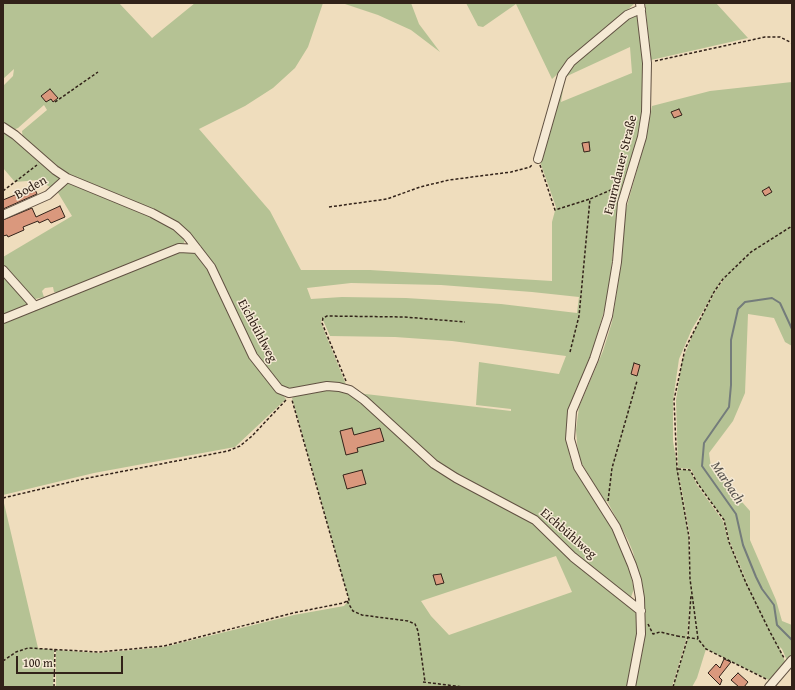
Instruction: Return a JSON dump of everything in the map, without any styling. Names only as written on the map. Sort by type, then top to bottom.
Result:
[{"type":"street","name":"Faurndauer Straße","points":[[631,687],[641,634],[640,598],[632,565],[616,527],[578,467],[571,447],[571,424],[576,400],[602,338],[610,303],[622,203],[642,137],[646,112],[647,63],[640,6]]},
{"type":"street","points":[[538,159],[562,75],[571,62],[627,15],[640,6]]},
{"type":"street","name":"Eichbühlweg","points":[[3,127],[15,135],[67,178],[164,218],[176,226],[197,249],[213,271],[240,332],[253,356],[279,389],[289,393],[327,386],[350,390],[364,400],[434,464],[456,478],[535,520],[573,557],[641,611]]},
{"type":"street","name":"Boden","points":[[3,216],[48,195],[67,178]]},
{"type":"street","points":[[3,319],[179,248],[197,249]]},
{"type":"street","points":[[3,270],[35,306]]},
{"type":"street","points":[[771,685],[790,663]]},
{"type":"path","points":[[647,63],[765,37],[780,37],[792,43]]},
{"type":"path","points":[[55,102],[98,72]]},
{"type":"path","points":[[329,207],[387,199],[420,187],[449,180],[511,172],[530,167],[538,159],[555,210],[590,199],[629,182]]},
{"type":"path","points":[[3,190],[44,160]]},
{"type":"path","points":[[570,352],[579,316],[590,199]]},
{"type":"path","points":[[771,685],[706,649],[698,639],[692,591],[689,537],[677,469],[674,400],[681,361],[688,342],[714,292],[723,279],[751,252],[792,226]]},
{"type":"path","points":[[350,390],[322,323],[323,318],[327,316],[375,316],[465,322]]},
{"type":"path","points":[[607,513],[612,468],[637,382]]},
{"type":"path","points":[[3,498],[83,479],[228,451],[240,446],[252,436],[287,400],[289,393]]},
{"type":"path","points":[[289,393],[347,590],[349,600],[347,601],[353,611],[362,615],[408,621],[415,624],[418,631],[424,682],[463,687]]},
{"type":"path","points":[[677,469],[690,470],[698,484],[724,520],[729,542],[746,583],[770,632],[790,663]]},
{"type":"path","points":[[673,687],[688,637],[692,591]]},
{"type":"path","points":[[3,661],[16,652],[28,648],[99,652],[164,646],[347,601]]},
{"type":"path","points":[[641,611],[653,634],[660,632],[698,639]]},
{"type":"path","points":[[54,687],[56,649]]},
{"type":"green space","points":[[3,3],[119,3],[152,38],[195,3],[323,3],[308,47],[295,68],[273,88],[245,106],[199,129],[270,211],[301,270],[370,270],[552,281],[552,222],[556,207],[539,159],[563,76],[572,63],[629,17],[635,14],[638,18],[644,72],[644,103],[638,137],[616,225],[608,297],[591,356],[569,408],[567,435],[570,458],[575,469],[611,525],[629,568],[634,589],[631,597],[627,596],[570,549],[536,518],[435,463],[357,393],[511,411],[511,409],[476,405],[479,362],[559,374],[566,356],[452,341],[395,337],[330,336],[322,318],[321,323],[347,387],[290,390],[281,386],[255,355],[190,236],[72,177],[57,168],[23,140],[22,131],[47,110],[44,105],[18,128],[13,130],[3,125],[3,86],[13,76],[14,69],[3,79]],"holes":[[[630,47],[632,73],[561,102],[565,77]],[[351,283],[441,285],[579,297],[577,313],[501,304],[406,298],[342,297],[311,299],[307,288]]]},
{"type":"green space","points":[[342,3],[411,3],[419,24],[440,52],[411,30],[378,15]]},
{"type":"green space","points":[[466,3],[635,3],[552,79],[516,4],[483,27],[478,26]]},
{"type":"green space","points":[[645,3],[716,3],[748,38],[651,60]]},
{"type":"green space","points":[[792,82],[792,346],[785,342],[774,318],[748,314],[745,393],[733,421],[709,453],[711,467],[750,511],[750,540],[776,600],[782,621],[792,625],[792,658],[788,663],[782,649],[779,646],[786,664],[771,681],[706,649],[697,678],[692,687],[673,687],[688,637],[691,598],[687,637],[672,687],[634,687],[642,654],[645,599],[633,552],[628,540],[607,501],[605,502],[581,462],[578,454],[576,430],[579,407],[603,351],[612,322],[621,265],[623,220],[646,138],[652,106],[710,91]],"holes":[[[723,278],[724,279],[715,292],[695,329],[682,361],[676,400],[678,468],[691,469],[698,484],[724,520],[730,542],[753,596],[729,542],[723,521],[697,485],[690,470],[678,469],[690,537],[690,571],[689,537],[673,441],[673,400],[679,359],[692,329]]]},
{"type":"green space","points":[[3,130],[64,178],[53,189],[39,180],[15,182],[3,168]]},
{"type":"green space","points":[[68,181],[172,225],[185,238],[184,243],[61,293],[54,292],[53,287],[45,288],[42,291],[44,297],[31,300],[3,267],[3,257],[72,216],[57,191]]},
{"type":"green space","points":[[189,249],[202,256],[267,378],[286,399],[235,447],[94,473],[3,495],[3,321],[170,253]]},
{"type":"green space","points":[[3,273],[27,301],[27,308],[3,317]]},
{"type":"green space","points":[[327,388],[348,391],[363,402],[432,465],[533,521],[639,611],[638,632],[627,687],[56,687],[56,650],[99,653],[164,647],[294,615],[344,606],[349,600],[292,398],[298,394]],"holes":[[[556,556],[572,592],[449,635],[431,616],[421,601]]]},
{"type":"green space","points":[[3,499],[38,648],[36,648],[54,650],[53,687],[3,687],[3,662],[9,657],[3,661]]},
{"type":"building","points":[[50,89],[58,98],[53,102],[51,99],[46,102],[41,96]]},
{"type":"building","points":[[679,109],[682,115],[674,118],[671,112]]},
{"type":"building","points":[[589,142],[590,151],[584,152],[582,143]]},
{"type":"building","points":[[34,187],[37,194],[3,209],[3,200]]},
{"type":"building","points":[[769,187],[772,192],[765,196],[762,191]]},
{"type":"building","points":[[60,206],[65,217],[51,223],[48,219],[39,223],[38,221],[23,227],[24,230],[8,237],[7,235],[3,236],[3,220],[32,208],[36,217]]},
{"type":"building","points":[[634,363],[640,365],[637,376],[631,374]]},
{"type":"building","points":[[352,428],[354,435],[380,428],[384,441],[357,448],[358,452],[346,455],[340,431]]},
{"type":"building","points":[[362,470],[366,484],[347,489],[343,475]]},
{"type":"building","points":[[441,574],[444,583],[436,585],[433,575]]},
{"type":"building","points":[[724,659],[731,662],[719,677],[722,680],[720,685],[708,673],[716,664],[720,668]]},
{"type":"building","points":[[738,673],[748,682],[744,687],[739,687],[731,680]]},
{"type":"waterway","name":"Marbach","points":[[792,329],[780,303],[772,298],[745,302],[738,309],[731,340],[731,385],[729,407],[704,443],[702,466],[736,514],[743,545],[762,589],[774,605],[777,625],[792,640]]}]
